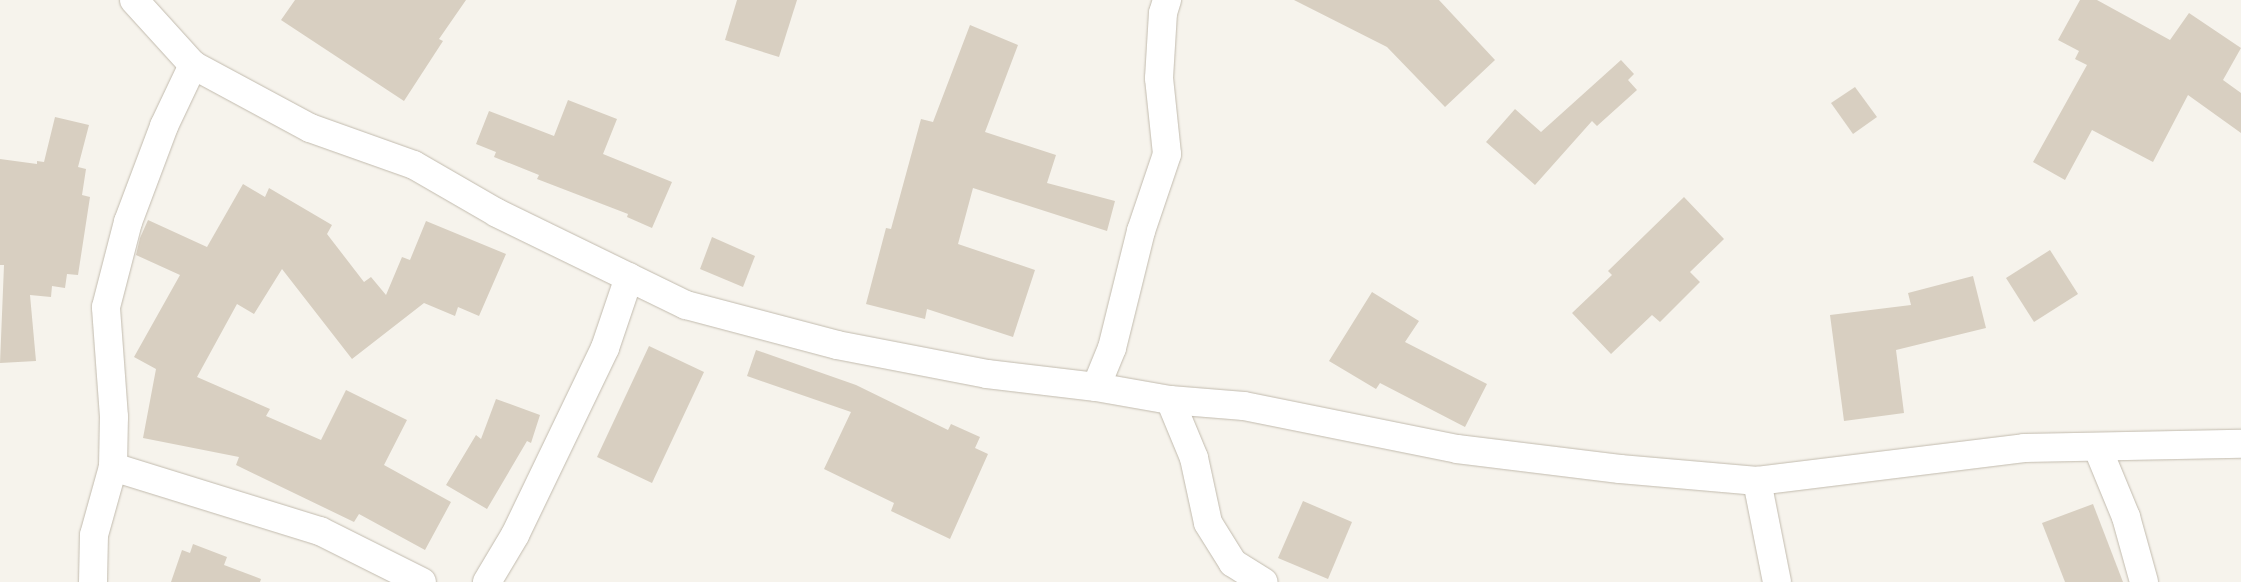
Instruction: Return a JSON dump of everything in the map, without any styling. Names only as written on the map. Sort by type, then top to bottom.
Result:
[{"type":"street","points":[[134,0],[193,65],[310,128],[414,165],[497,213],[686,305],[837,344],[987,374],[1096,386],[1170,400],[1244,406],[1457,449],[1620,469],[1757,482],[2024,448],[2098,449],[2241,444]]},
{"type":"street","points":[[1096,386],[1112,348],[1141,231],[1167,154],[1159,78],[1164,13],[1168,0]]},
{"type":"street","points":[[93,582],[94,535],[113,467],[114,417],[106,307],[128,222],[164,126],[193,65]]},
{"type":"street","points":[[487,582],[516,535],[605,348],[629,277]]},
{"type":"street","points":[[1170,400],[1194,458],[1208,523],[1233,563],[1264,582]]},
{"type":"street","points":[[2098,449],[2126,517],[2144,582]]},
{"type":"street","points":[[113,467],[320,532],[422,582]]},
{"type":"street","points":[[1757,482],[1777,582]]},
{"type":"building","points":[[295,0],[466,0],[439,39],[443,41],[404,101],[281,20]]},
{"type":"building","points":[[737,0],[797,0],[779,57],[725,40]]},
{"type":"building","points":[[1294,0],[1439,0],[1495,60],[1445,107],[1387,47]]},
{"type":"building","points":[[2080,0],[2097,0],[2170,40],[2189,13],[2241,48],[2223,80],[2241,93],[2241,133],[2188,95],[2153,162],[2092,130],[2065,180],[2033,162],[2087,65],[2075,59],[2079,51],[2058,40]]},
{"type":"building","points":[[970,25],[1018,45],[985,132],[1056,155],[1047,183],[1115,201],[1107,231],[973,188],[958,244],[1035,270],[1013,337],[927,309],[925,319],[866,304],[886,228],[891,229],[921,119],[933,122]]},
{"type":"building","points":[[1621,60],[1634,74],[1628,80],[1637,90],[1597,126],[1592,121],[1535,185],[1486,142],[1515,109],[1541,132]]},
{"type":"building","points":[[1855,87],[1877,117],[1853,134],[1831,103]]},
{"type":"building","points":[[568,100],[617,119],[603,154],[672,182],[652,228],[627,217],[628,214],[537,179],[539,175],[494,157],[496,152],[476,144],[489,111],[554,136]]},
{"type":"building","points":[[55,117],[89,125],[78,167],[86,169],[82,195],[90,197],[78,275],[67,274],[65,288],[52,286],[51,297],[30,295],[36,361],[0,363],[4,265],[0,265],[0,159],[37,164],[37,161],[44,162]]},
{"type":"building","points":[[243,184],[265,197],[269,188],[332,225],[327,234],[364,282],[371,277],[386,295],[402,257],[410,260],[426,221],[506,254],[479,316],[458,307],[455,316],[424,303],[352,359],[282,269],[254,314],[237,304],[197,377],[270,409],[266,416],[321,440],[346,390],[407,420],[384,465],[451,502],[425,550],[359,514],[354,522],[236,465],[239,457],[143,438],[156,369],[134,357],[180,275],[136,255],[140,238],[148,220],[207,247]]},
{"type":"building","points":[[1684,197],[1724,239],[1690,272],[1700,282],[1660,322],[1652,315],[1611,354],[1572,313],[1612,275],[1608,271]]},
{"type":"building","points":[[712,237],[755,256],[743,287],[700,269]]},
{"type":"building","points":[[2050,250],[2078,294],[2034,322],[2006,278]]},
{"type":"building","points":[[1973,276],[1986,328],[1896,350],[1904,413],[1844,421],[1830,315],[1911,305],[1908,293]]},
{"type":"building","points":[[1372,292],[1419,321],[1405,342],[1487,384],[1465,427],[1380,383],[1376,389],[1329,361]]},
{"type":"building","points":[[649,346],[704,372],[652,483],[597,457]]},
{"type":"building","points":[[756,350],[856,385],[948,430],[951,424],[980,437],[975,448],[988,454],[950,539],[891,511],[894,503],[824,469],[851,412],[747,376]]},
{"type":"building","points":[[496,399],[540,415],[531,443],[527,441],[487,509],[446,485],[476,435],[481,439]]},
{"type":"building","points":[[1303,501],[1352,522],[1328,579],[1278,558]]},
{"type":"building","points":[[2093,504],[2123,582],[2065,582],[2042,523]]},
{"type":"building","points":[[193,544],[227,557],[224,565],[261,579],[260,582],[171,582],[182,550],[190,553]]}]
